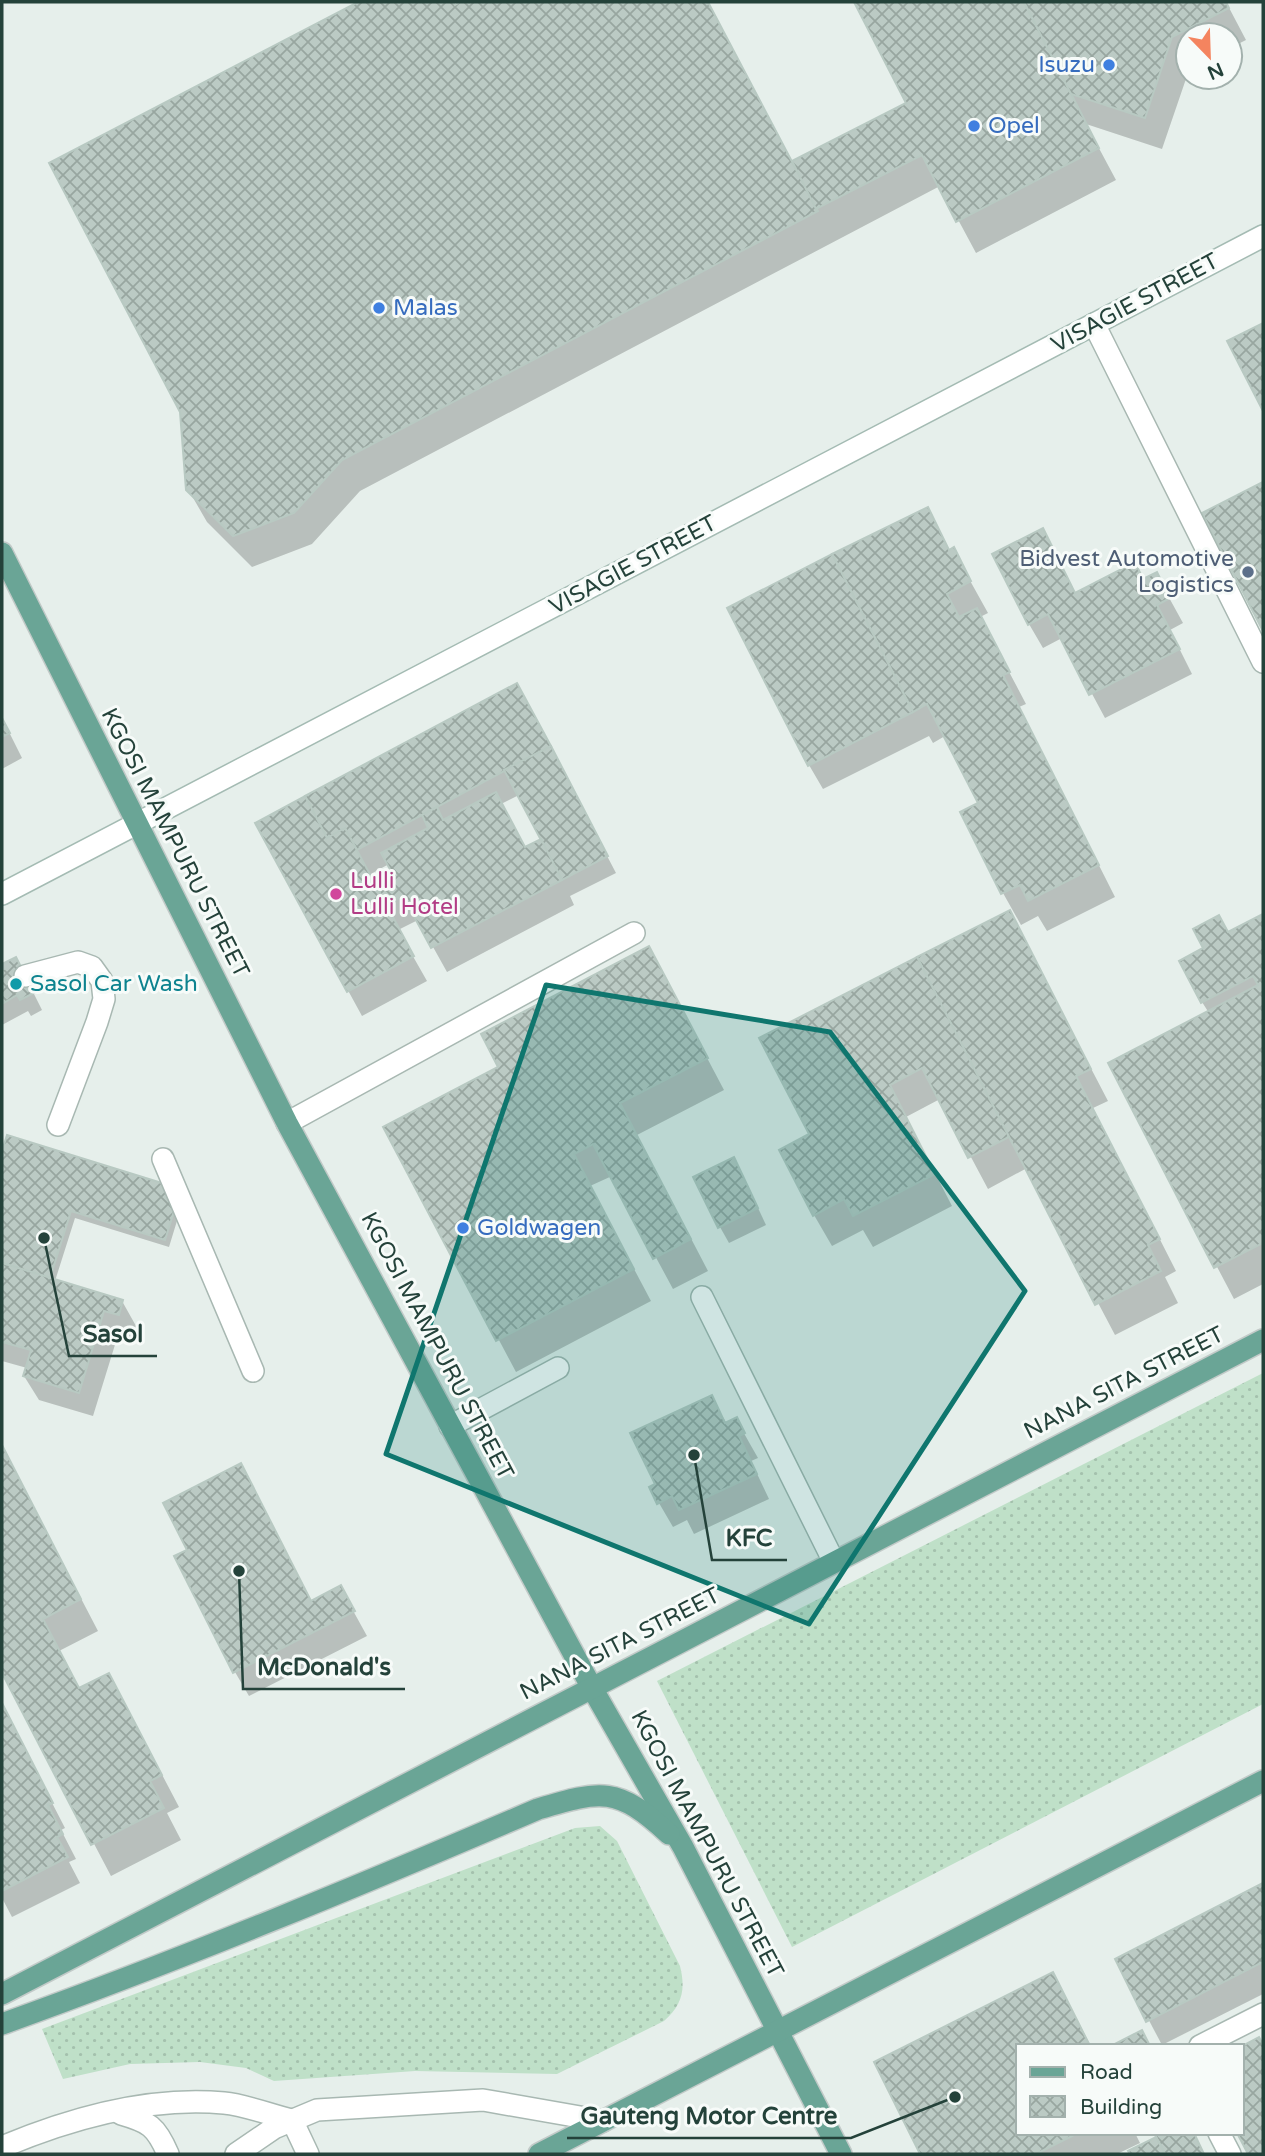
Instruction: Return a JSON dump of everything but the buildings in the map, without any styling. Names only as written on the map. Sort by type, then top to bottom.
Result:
[{"type":"main road","name":"KGOSI MAMPURU STREET","points":[[2,553],[287,1123],[592,1688],[683,1847],[841,2154]]},
{"type":"main road","name":"NANA SITA STREET","points":[[2,1994],[1263,1340]]},
{"type":"main road","points":[[539,2154],[1263,1781]]},
{"type":"main road","points":[[2,2024],[136,1976],[538,1809],[588,1795],[608,1795],[630,1804],[649,1815],[683,1847]]},
{"type":"street","name":"VISAGIE STREET","points":[[2,894],[1263,236]]},
{"type":"street","points":[[1094,324],[1263,662]]},
{"type":"street","points":[[287,1123],[634,933]]},
{"type":"street","points":[[25,976],[78,962],[92,967],[102,981],[104,999],[97,1022],[58,1125]]},
{"type":"street","points":[[163,1159],[253,1371]]},
{"type":"street","points":[[702,1297],[834,1563]]},
{"type":"street","points":[[450,1426],[558,1368]]},
{"type":"street","points":[[1204,2044],[1263,2014]]},
{"type":"street","points":[[236,2154],[274,2128],[317,2110],[483,2100],[603,2121]]},
{"type":"street","points":[[2,2147],[108,2110],[225,2103],[292,2120]]},
{"type":"street","points":[[108,2110],[146,2121],[162,2140],[168,2154]]},
{"type":"street","points":[[292,2120],[307,2154]]},
{"type":"street","points":[[1220,2135],[1230,2154]]},
{"type":"highlighted area","points":[[546,985],[830,1032],[1025,1291],[809,1624],[386,1454]]},
{"type":"green space","points":[[1263,1373],[1263,1704],[792,1947],[657,1681]]},
{"type":"green space","points":[[600,1826],[617,1841],[680,1966],[683,1982],[681,1996],[675,2009],[664,2021],[557,2074],[415,2071],[274,2081],[246,2068],[200,2062],[130,2064],[63,2079],[42,2029],[575,1828]]},
{"type":"place","name":"Isuzu","points":[[1109,65]]},
{"type":"place","name":"Opel","points":[[974,126]]},
{"type":"place","name":"Malas","points":[[379,308]]},
{"type":"place","name":"Bidvest Automotive Logistics","points":[[1248,572]]},
{"type":"place","name":"Lulli Lulli Hotel","points":[[336,894]]},
{"type":"place","name":"Sasol Car Wash","points":[[16,984]]},
{"type":"place","name":"Goldwagen","points":[[463,1228]]},
{"type":"place","name":"Sasol","points":[[44,1238]]},
{"type":"place","name":"KFC","points":[[694,1455]]},
{"type":"place","name":"McDonald's","points":[[239,1571]]},
{"type":"place","name":"Gauteng Motor Centre","points":[[955,2097]]}]
